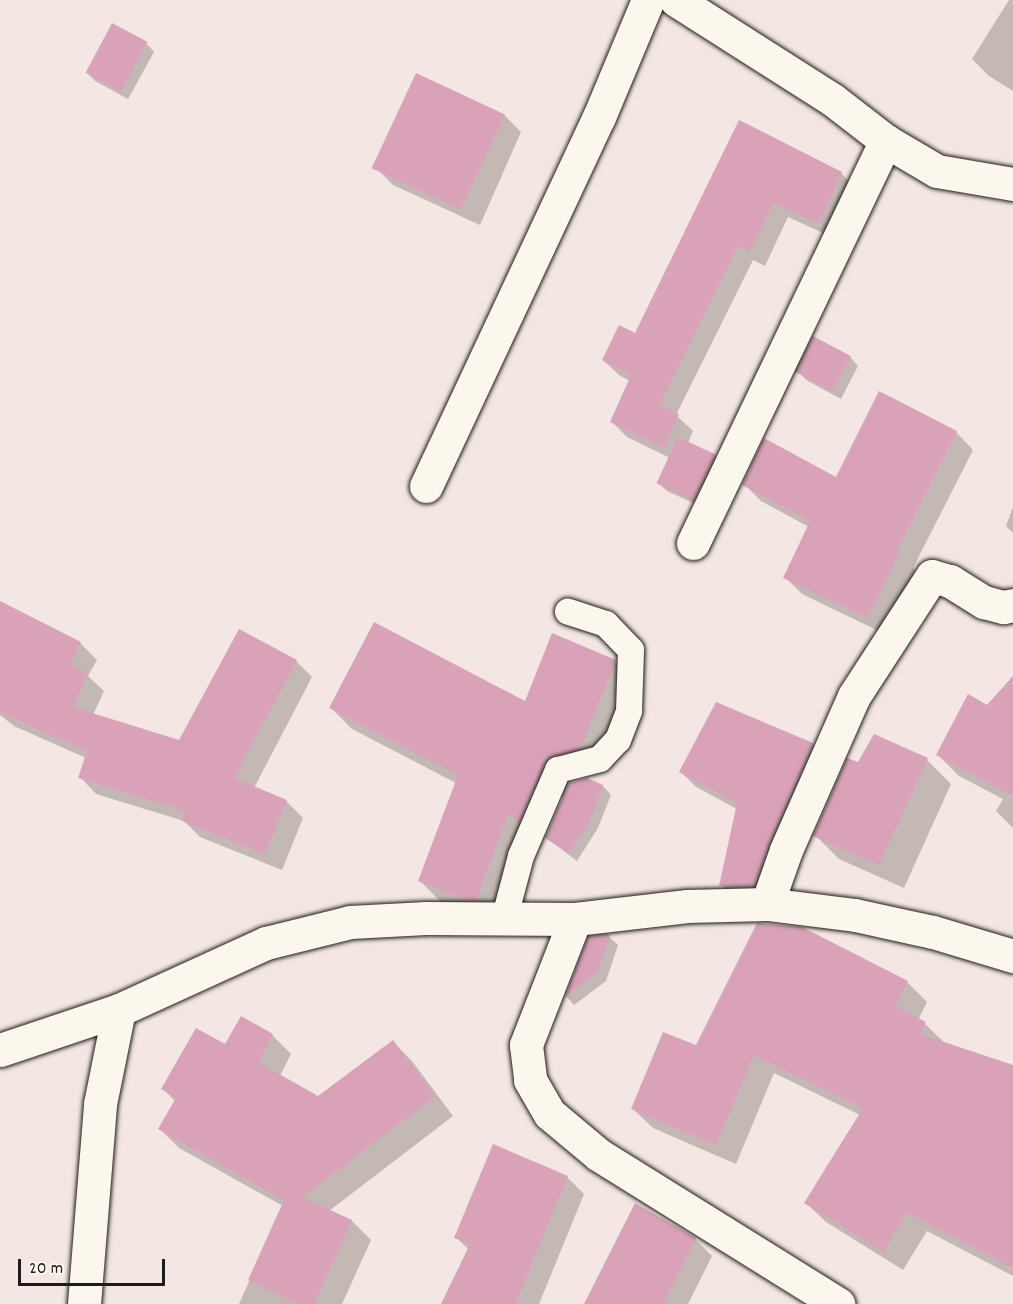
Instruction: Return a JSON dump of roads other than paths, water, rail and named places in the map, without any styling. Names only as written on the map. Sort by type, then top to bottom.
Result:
[{"type":"street","points":[[426,486],[599,117],[648,0]]},
{"type":"street","points":[[676,0],[833,100],[886,141],[936,171],[1013,184]]},
{"type":"street","points":[[693,543],[886,141]]},
{"type":"street","points":[[767,904],[795,830],[854,696],[932,576],[950,581],[984,602],[1003,607],[1013,605]]},
{"type":"street","points":[[0,1050],[119,1010],[266,944],[350,922],[426,918],[575,919],[687,906],[767,904],[855,915],[933,932],[1013,956]]},
{"type":"street","points":[[575,919],[526,1045],[530,1080],[550,1114],[599,1155],[838,1304]]},
{"type":"street","points":[[84,1304],[94,1204],[100,1104],[119,1010]]},
{"type":"lane","points":[[504,920],[521,855],[558,770],[600,759],[618,740],[629,711],[631,650],[606,624],[568,612]]}]
